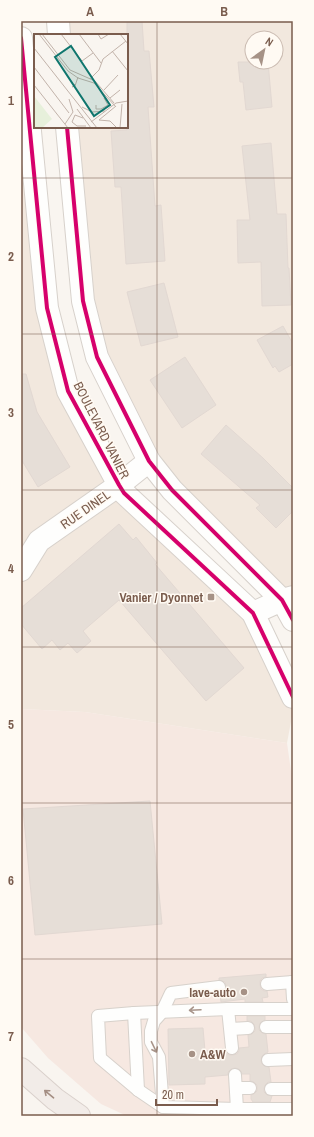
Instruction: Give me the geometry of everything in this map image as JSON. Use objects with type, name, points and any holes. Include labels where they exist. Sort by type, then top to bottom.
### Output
[{"type":"highway","points":[[21,1069],[55,1099],[79,1116]]},
{"type":"street","points":[[58,21],[59,34]]},
{"type":"street","name":"BOULEVARD VANIER","points":[[21,38],[47,308],[68,391],[124,493],[253,614],[293,697]]},
{"type":"street","points":[[67,128],[83,301],[97,357],[149,461],[172,490],[288,599],[293,620]]},
{"type":"street","name":"RUE DINEL","points":[[21,570],[30,538],[119,485],[149,461]]},
{"type":"street","points":[[253,614],[288,599]]},
{"type":"lane","points":[[267,984],[292,982],[293,999]]},
{"type":"lane","points":[[163,1107],[158,1057],[151,1042],[151,1031],[154,1021],[162,1012],[171,993],[219,987]]},
{"type":"lane","points":[[228,1009],[232,1048]]},
{"type":"lane","points":[[293,1009],[228,1009],[98,1016],[100,1058],[138,1090],[163,1107],[293,1109]]},
{"type":"lane","points":[[134,1013],[138,1090]]},
{"type":"lane","points":[[266,1027],[293,1027]]},
{"type":"lane","points":[[231,1029],[248,1028]]},
{"type":"lane","points":[[268,1060],[293,1059]]},
{"type":"lane","points":[[235,1075],[237,1109]]},
{"type":"lane","points":[[236,1088],[250,1088]]},
{"type":"lane","points":[[271,1089],[293,1089]]},
{"type":"shaded area","points":[[58,21],[293,21],[293,599],[172,490],[97,357],[67,128],[128,128],[128,34],[59,34]]},
{"type":"shaded area","points":[[21,38],[68,391],[119,485],[253,613],[293,697],[293,711],[287,743],[85,712],[21,709]]},
{"type":"shaded area","points":[[21,709],[85,712],[287,743],[293,785],[293,1116],[127,1116],[101,1104],[48,1058],[21,1027]]},
{"type":"building","points":[[127,21],[142,21],[144,51],[149,51],[154,107],[148,107],[155,206],[161,205],[165,261],[126,264],[121,187],[115,187],[111,131],[127,130],[128,128]]},
{"type":"building","points":[[238,62],[244,62],[244,70],[269,70],[272,107],[246,110],[243,82],[240,82]]},
{"type":"building","points":[[271,143],[277,214],[286,214],[291,305],[262,306],[261,262],[238,263],[237,220],[250,220],[242,146]]},
{"type":"building","points":[[164,283],[178,337],[141,346],[127,292]]},
{"type":"building","points":[[283,326],[293,344],[293,364],[279,372],[275,366],[273,368],[257,340]]},
{"type":"building","points":[[185,357],[216,405],[182,428],[150,380]]},
{"type":"building","points":[[21,374],[26,374],[37,412],[70,467],[38,487],[21,459]]},
{"type":"building","points":[[226,425],[263,458],[293,488],[293,511],[276,528],[256,508],[260,505],[201,454]]},
{"type":"building","points":[[119,524],[133,540],[136,537],[157,563],[155,564],[244,668],[206,701],[119,600],[83,631],[91,641],[77,653],[68,643],[60,650],[52,640],[42,649],[21,624],[21,608]]},
{"type":"building","points":[[150,801],[162,924],[35,935],[23,809]]},
{"type":"building","name":"lave-auto","points":[[266,974],[266,977],[262,978],[260,981],[261,989],[267,991],[268,997],[262,998],[263,1002],[245,1002],[245,999],[221,1002],[220,994],[224,993],[226,986],[225,982],[219,980],[219,978]]},
{"type":"building","points":[[247,1016],[265,1016],[265,1020],[260,1023],[259,1030],[266,1034],[268,1052],[262,1056],[261,1061],[264,1066],[269,1067],[271,1082],[268,1082],[265,1085],[264,1092],[267,1095],[272,1096],[270,1102],[253,1102],[251,1095],[257,1091],[257,1085],[250,1081],[250,1074],[242,1074],[239,1069],[235,1068],[228,1072],[228,1075],[205,1077],[205,1084],[169,1085],[168,1029],[203,1028],[205,1051],[225,1049],[226,1053],[233,1055],[237,1054],[239,1048],[249,1047],[248,1035],[255,1031],[254,1024],[251,1021],[247,1021]]},
{"type":"cycle path","points":[[21,38],[47,308],[68,391],[124,493],[253,613],[293,697]]},
{"type":"cycle path","points":[[67,128],[83,301],[97,357],[149,461],[172,490],[282,600],[293,620]]},
{"type":"place","name":"Vanier / Dyonnet","points":[[211,597]]},
{"type":"place","name":"lave-auto","points":[[244,992]]},
{"type":"place","name":"A&W","points":[[192,1054]]}]
